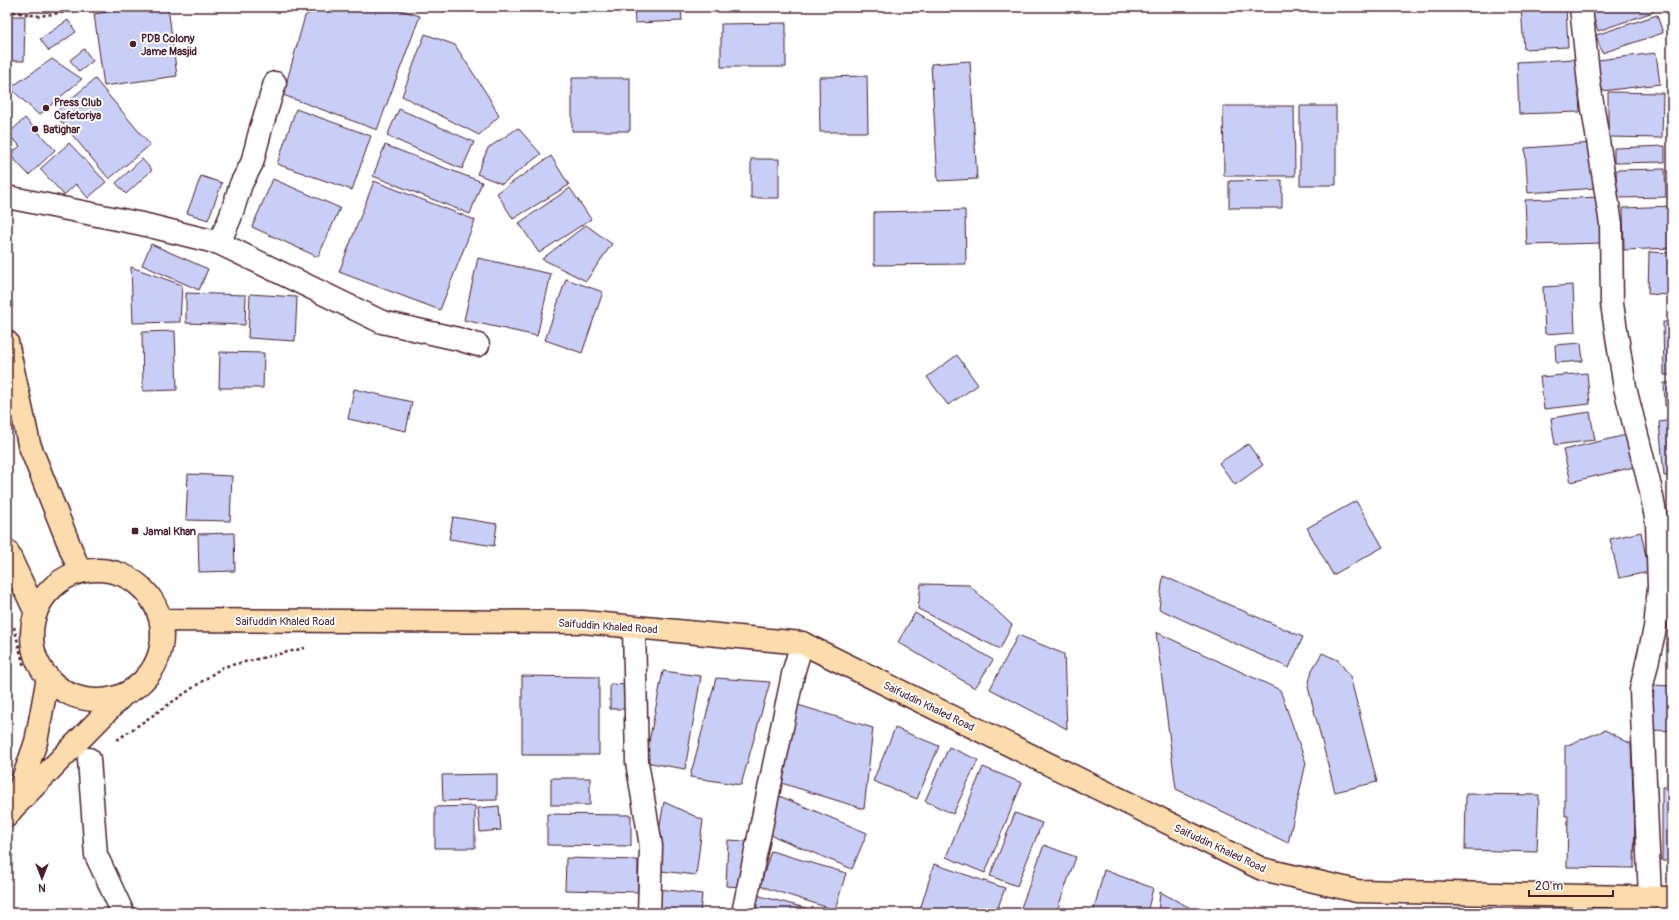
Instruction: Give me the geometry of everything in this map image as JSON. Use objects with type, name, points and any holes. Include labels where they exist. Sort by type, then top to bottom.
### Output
[{"type":"main road","points":[[7,342],[29,444],[80,572]]},
{"type":"main road","points":[[7,550],[36,613]]},
{"type":"main road","points":[[101,570],[121,574],[139,585],[153,601],[161,620],[163,638],[159,656],[151,672],[139,686],[123,695],[103,700],[82,698],[63,690],[48,677],[38,662],[33,646],[32,629],[36,613],[46,595],[51,590],[61,581],[80,572],[101,570]]},
{"type":"main road","name":"Saifuddin Khaled Road","points":[[161,620],[583,622],[802,643],[1262,869],[1357,891],[1672,898]]},
{"type":"main road","points":[[10,812],[36,742],[48,677]]},
{"type":"main road","points":[[10,812],[123,695]]},
{"type":"street","points":[[1581,7],[1589,83],[1611,224],[1613,312],[1625,388],[1650,487],[1657,523],[1659,588],[1655,628],[1641,690],[1650,898]]},
{"type":"street","points":[[219,243],[230,218],[241,184],[252,164],[275,83]]},
{"type":"street","points":[[7,197],[142,224],[219,243],[382,322],[478,345]]},
{"type":"street","points":[[634,628],[637,762],[651,846],[649,913]]},
{"type":"street","points":[[743,913],[794,670],[802,643]]},
{"type":"street","points":[[89,759],[96,855],[123,913]]},
{"type":"path","points":[[7,11],[39,16],[101,7]]},
{"type":"building","points":[[143,7],[168,7],[177,76],[104,86],[94,14]]},
{"type":"building","points":[[319,7],[391,7],[420,16],[377,130],[283,95],[305,16]]},
{"type":"building","points":[[634,7],[681,7],[682,21],[635,23]]},
{"type":"building","points":[[1521,7],[1566,7],[1568,47],[1524,49]]},
{"type":"building","points":[[1609,7],[1652,7],[1653,12],[1598,31],[1592,13]]},
{"type":"building","points":[[1657,15],[1663,33],[1602,53],[1596,35]]},
{"type":"building","points":[[7,16],[25,16],[24,61],[7,61]]},
{"type":"building","points":[[68,20],[76,32],[49,51],[40,39]]},
{"type":"building","points":[[786,23],[786,67],[721,67],[721,24]]},
{"type":"building","points":[[425,34],[455,45],[499,116],[479,135],[402,96]]},
{"type":"building","points":[[84,49],[93,61],[79,72],[70,60]]},
{"type":"building","points":[[1656,53],[1660,84],[1602,91],[1598,60]]},
{"type":"building","points":[[52,59],[82,79],[39,115],[10,88]]},
{"type":"building","points":[[1577,59],[1580,112],[1519,114],[1517,62]]},
{"type":"building","points":[[970,61],[977,179],[938,181],[931,64]]},
{"type":"building","points":[[867,76],[868,132],[820,132],[819,77]]},
{"type":"building","points":[[572,78],[630,78],[630,131],[572,131]]},
{"type":"building","points":[[95,79],[150,145],[109,179],[54,113]]},
{"type":"building","points":[[1608,92],[1663,93],[1662,138],[1608,137]]},
{"type":"building","points":[[1223,106],[1294,106],[1295,176],[1224,176]]},
{"type":"building","points":[[1300,106],[1336,106],[1336,185],[1300,185]]},
{"type":"building","points":[[296,109],[371,136],[352,190],[277,164]]},
{"type":"building","points":[[399,109],[474,142],[462,169],[387,136]]},
{"type":"building","points":[[25,118],[55,150],[29,175],[10,155],[20,146],[8,134]]},
{"type":"building","points":[[518,128],[541,154],[502,184],[477,174],[488,148]]},
{"type":"building","points":[[69,143],[106,182],[88,198],[76,184],[64,195],[40,169]]},
{"type":"building","points":[[1593,143],[1596,188],[1528,193],[1525,148]]},
{"type":"building","points":[[385,145],[482,182],[470,214],[373,176]]},
{"type":"building","points":[[1665,146],[1665,162],[1614,163],[1614,148]]},
{"type":"building","points":[[551,156],[569,185],[513,219],[497,193]]},
{"type":"building","points":[[142,159],[152,170],[126,194],[116,183]]},
{"type":"building","points":[[751,159],[779,159],[779,198],[751,198]]},
{"type":"building","points":[[1665,169],[1666,197],[1617,198],[1616,170]]},
{"type":"building","points":[[201,176],[222,183],[208,220],[187,213]]},
{"type":"building","points":[[273,179],[340,208],[318,257],[252,227]]},
{"type":"building","points":[[1282,180],[1282,208],[1229,208],[1229,181]]},
{"type":"building","points":[[374,181],[475,220],[440,310],[339,272]]},
{"type":"building","points":[[570,188],[591,219],[539,253],[519,223]]},
{"type":"building","points":[[1601,197],[1602,243],[1527,245],[1525,200]]},
{"type":"building","points":[[1672,206],[1672,248],[1624,250],[1623,208]]},
{"type":"building","points":[[965,210],[966,264],[874,265],[874,212]]},
{"type":"building","points":[[586,225],[612,244],[586,281],[542,259]]},
{"type":"building","points":[[151,244],[208,269],[199,290],[142,265]]},
{"type":"building","points":[[1649,252],[1672,253],[1672,295],[1648,294]]},
{"type":"building","points":[[478,258],[551,274],[537,336],[464,320]]},
{"type":"building","points":[[131,267],[182,285],[180,322],[133,323]]},
{"type":"building","points":[[566,279],[603,292],[582,353],[545,340]]},
{"type":"building","points":[[1573,285],[1575,332],[1545,334],[1543,287]]},
{"type":"building","points":[[186,293],[246,295],[245,325],[186,323]]},
{"type":"building","points":[[250,294],[297,297],[295,341],[248,338]]},
{"type":"building","points":[[1663,322],[1672,322],[1672,375],[1664,375]]},
{"type":"building","points":[[175,331],[177,390],[143,391],[142,332]]},
{"type":"building","points":[[1581,343],[1583,361],[1556,363],[1555,345]]},
{"type":"building","points":[[220,352],[264,353],[263,388],[219,388]]},
{"type":"building","points":[[957,355],[978,385],[948,405],[927,377]]},
{"type":"building","points":[[1587,373],[1590,404],[1544,409],[1540,377]]},
{"type":"building","points":[[1664,383],[1672,383],[1672,406],[1665,406]]},
{"type":"building","points":[[354,389],[412,402],[406,431],[348,419]]},
{"type":"building","points":[[1590,412],[1595,440],[1555,445],[1551,418]]},
{"type":"building","points":[[1672,420],[1672,476],[1664,476],[1659,422]]},
{"type":"building","points":[[1626,435],[1634,467],[1571,482],[1563,450]]},
{"type":"building","points":[[1248,444],[1263,465],[1235,485],[1219,463]]},
{"type":"building","points":[[188,474],[232,476],[230,521],[186,520]]},
{"type":"building","points":[[1356,501],[1383,547],[1333,575],[1307,528]]},
{"type":"building","points":[[1669,510],[1672,510],[1672,548],[1668,548]]},
{"type":"building","points":[[453,517],[497,524],[494,546],[449,539]]},
{"type":"building","points":[[1641,532],[1649,572],[1619,578],[1610,539]]},
{"type":"building","points":[[234,533],[235,571],[199,572],[198,534]]},
{"type":"building","points":[[1668,555],[1672,555],[1672,590],[1668,590]]},
{"type":"building","points":[[1163,576],[1303,637],[1289,668],[1159,609]]},
{"type":"building","points":[[921,584],[969,585],[1012,625],[1000,649],[918,609]]},
{"type":"building","points":[[1669,598],[1672,599],[1672,628],[1668,628]]},
{"type":"building","points":[[915,613],[993,660],[975,688],[898,642]]},
{"type":"building","points":[[1156,632],[1280,690],[1306,763],[1288,843],[1176,789]]},
{"type":"building","points":[[1018,635],[1064,654],[1067,729],[990,689]]},
{"type":"building","points":[[1322,653],[1338,660],[1350,676],[1377,782],[1335,792],[1308,687],[1312,670]]},
{"type":"building","points":[[663,671],[701,676],[685,769],[645,762]]},
{"type":"building","points":[[522,676],[599,677],[599,755],[522,755]]},
{"type":"building","points":[[716,678],[770,682],[741,785],[690,777]]},
{"type":"building","points":[[610,684],[628,685],[628,709],[610,709]]},
{"type":"building","points":[[1654,685],[1672,686],[1672,731],[1652,730]]},
{"type":"building","points":[[798,705],[873,728],[864,809],[778,782]]},
{"type":"building","points":[[895,728],[939,746],[917,799],[873,781]]},
{"type":"building","points":[[1605,730],[1631,744],[1635,813],[1634,868],[1567,867],[1568,816],[1565,816],[1565,746]]},
{"type":"building","points":[[949,747],[978,760],[953,814],[925,801]]},
{"type":"building","points":[[983,767],[1022,783],[985,873],[946,857]]},
{"type":"building","points":[[497,774],[497,800],[443,801],[442,775]]},
{"type":"building","points":[[551,778],[590,778],[590,805],[551,805]]},
{"type":"building","points":[[1662,787],[1672,787],[1672,861],[1662,861]]},
{"type":"building","points":[[1466,794],[1539,795],[1537,852],[1465,850]]},
{"type":"building","points":[[777,795],[867,833],[852,869],[766,833]]},
{"type":"building","points":[[664,802],[703,820],[696,875],[652,870]]},
{"type":"building","points":[[475,806],[475,848],[435,848],[435,807]]},
{"type":"building","points":[[499,806],[501,830],[480,832],[478,808]]},
{"type":"building","points":[[1015,813],[1042,823],[1017,886],[990,876]]},
{"type":"building","points":[[547,814],[631,815],[631,846],[547,845]]},
{"type":"building","points":[[728,840],[746,841],[743,887],[726,886]]},
{"type":"building","points":[[1044,845],[1076,857],[1056,913],[1019,913]]},
{"type":"building","points":[[771,851],[846,873],[835,910],[760,886]]},
{"type":"building","points":[[566,858],[638,860],[638,892],[565,890]]},
{"type":"building","points":[[934,864],[1005,888],[996,913],[919,913]]},
{"type":"building","points":[[1104,870],[1153,888],[1147,913],[1093,913]]},
{"type":"building","points":[[659,889],[702,894],[700,913],[656,913]]},
{"type":"building","points":[[1160,892],[1200,913],[1158,913]]},
{"type":"building","points":[[756,895],[825,913],[751,913]]},
{"type":"place","name":"PDB Colony Jame Masjid","points":[[133,44]]},
{"type":"place","name":"Press Club Cafetoriya","points":[[46,108]]},
{"type":"place","name":"Batighar","points":[[35,129]]},
{"type":"place","name":"Jamal Khan","points":[[135,531]]}]
